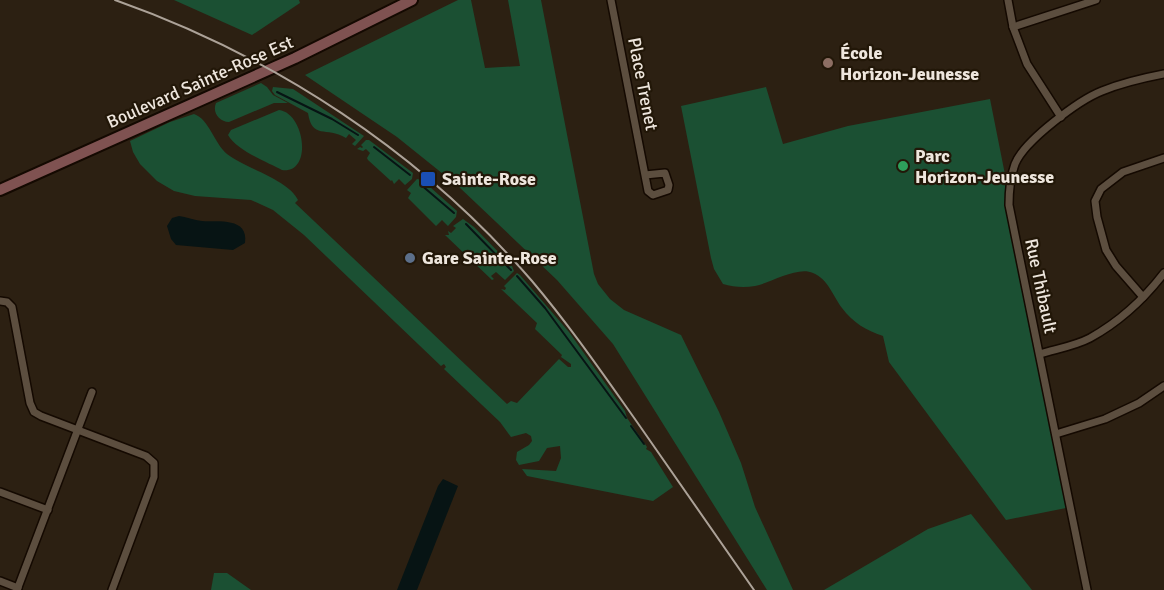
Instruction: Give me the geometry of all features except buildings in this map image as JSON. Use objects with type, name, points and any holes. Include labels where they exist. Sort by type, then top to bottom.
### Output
[{"type":"street","name":"Boulevard Sainte-Rose Est","points":[[0,190],[289,61],[412,0]]},
{"type":"street","name":"Place Trenet","points":[[611,0],[645,175]]},
{"type":"street","points":[[1008,0],[1013,27],[1027,64],[1061,117]]},
{"type":"street","points":[[1013,27],[1096,0]]},
{"type":"street","name":"Rue Thibault","points":[[1088,590],[1009,205],[1010,183],[1015,163],[1025,148],[1049,124],[1099,92],[1132,80],[1164,74]]},
{"type":"street","points":[[1143,297],[1116,266],[1106,250],[1095,201],[1101,189],[1123,172],[1164,158]]},
{"type":"street","points":[[1040,354],[1088,339],[1122,317],[1150,292],[1164,273]]},
{"type":"street","points":[[0,301],[8,302],[13,309],[33,410],[40,416],[149,457],[155,466],[154,477],[112,590]]},
{"type":"street","points":[[1056,434],[1105,419],[1138,403],[1164,386]]},
{"type":"street","points":[[0,581],[18,589],[92,392]]},
{"type":"street","points":[[0,492],[48,510]]},
{"type":"green space","points":[[174,0],[299,0],[300,3],[252,35]]},
{"type":"green space","points":[[458,0],[471,0],[485,68],[520,66],[508,0],[541,0],[594,274],[598,284],[610,299],[624,310],[681,335],[719,412],[741,463],[755,507],[793,590],[767,590],[613,344],[557,280],[458,186],[397,137],[305,75]]},
{"type":"green space","points":[[261,83],[273,95],[288,103],[274,103],[229,122],[217,116],[216,103]]},
{"type":"green space","points":[[273,87],[293,89],[364,136],[355,146],[352,144],[356,140],[349,134],[346,138],[317,130],[313,127],[308,113],[275,95],[272,91]]},
{"type":"green space","points":[[766,87],[783,144],[848,126],[990,99],[1071,507],[1006,520],[889,362],[883,336],[855,322],[818,276],[807,271],[755,286],[739,287],[723,284],[714,269],[711,258],[681,106]]},
{"type":"green space","points":[[279,110],[288,114],[295,121],[300,131],[302,154],[292,169],[282,170],[252,155],[238,146],[228,135],[231,130]]},
{"type":"green space","points":[[194,114],[204,121],[227,154],[286,186],[298,200],[295,203],[507,404],[511,401],[517,403],[559,359],[571,367],[571,364],[561,357],[562,355],[535,329],[537,323],[501,289],[505,290],[504,286],[517,273],[520,275],[569,332],[625,411],[627,418],[647,447],[646,449],[651,452],[673,487],[653,501],[527,476],[522,469],[556,471],[561,458],[560,446],[547,448],[539,461],[519,465],[516,460],[517,452],[529,445],[532,441],[531,436],[526,433],[511,437],[500,422],[444,369],[446,367],[444,364],[441,366],[304,235],[273,210],[251,200],[195,196],[174,191],[157,181],[140,164],[130,141],[170,122]]},
{"type":"green space","points":[[369,140],[413,173],[412,179],[405,185],[399,179],[394,184],[368,160],[370,153],[366,149],[363,151],[357,149],[362,148],[361,145]]},
{"type":"green space","points":[[417,179],[422,180],[457,211],[456,217],[448,226],[442,220],[436,226],[408,198],[411,193],[407,190]]},
{"type":"green space","points":[[463,219],[474,227],[512,266],[514,271],[505,280],[496,272],[491,276],[494,279],[492,280],[445,235],[449,235],[448,231],[451,233],[456,228],[453,226]]},
{"type":"green space","points":[[971,514],[1032,590],[824,590],[928,529]]},
{"type":"green space","points":[[214,573],[227,573],[251,590],[211,590]]},
{"type":"shaded area","points":[[179,216],[237,225],[245,235],[245,243],[233,250],[176,245],[171,239],[167,226],[172,218]]},
{"type":"shaded area","points":[[443,479],[458,486],[417,590],[397,590],[438,486]]},
{"type":"waterway","points":[[277,92],[332,119],[358,135]]},
{"type":"waterway","points":[[374,147],[410,175]]},
{"type":"waterway","points":[[420,184],[454,213]]},
{"type":"waterway","points":[[466,224],[511,270]]},
{"type":"waterway","points":[[517,276],[545,308],[626,418]]},
{"type":"waterway","points":[[631,426],[644,444]]},
{"type":"railway","points":[[115,0],[232,49],[342,113],[393,150],[489,234],[560,315],[754,590]]},
{"type":"place","name":"École Horizon-Jeunesse","points":[[828,63]]},
{"type":"place","name":"Parc Horizon-Jeunesse","points":[[903,166]]},
{"type":"place","name":"Sainte-Rose","points":[[428,179]]},
{"type":"place","name":"Gare Sainte-Rose","points":[[410,258]]}]
